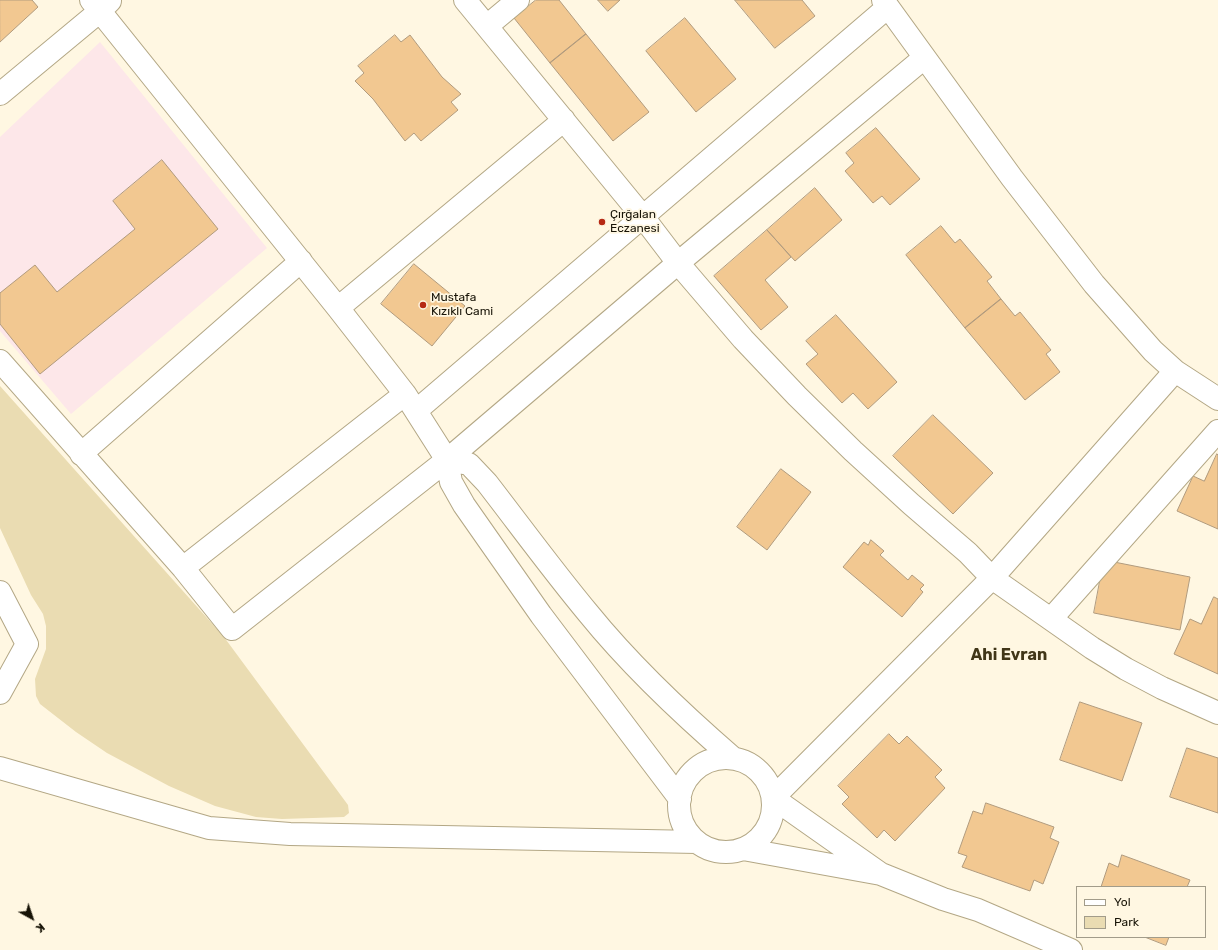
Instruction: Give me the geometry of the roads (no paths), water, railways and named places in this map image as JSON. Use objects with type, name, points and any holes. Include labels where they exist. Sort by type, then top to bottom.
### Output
[{"type":"street","points":[[465,0],[643,217],[678,263],[743,339],[797,396],[858,456],[968,553],[992,578],[1126,669],[1162,688],[1218,713]]},
{"type":"street","points":[[487,26],[518,0]]},
{"type":"street","points":[[0,94],[100,4],[411,402],[448,460],[451,482],[464,506],[541,615],[680,799]]},
{"type":"street","points":[[183,568],[411,402],[643,217],[885,4],[1052,232],[1124,318],[1153,351],[1175,371],[1218,399]]},
{"type":"street","points":[[0,361],[183,568],[232,629],[448,460],[678,263],[924,58]]},
{"type":"street","points":[[338,308],[564,120]]},
{"type":"street","points":[[81,454],[301,260]]},
{"type":"street","points":[[773,798],[992,578],[1175,371]]},
{"type":"street","points":[[1051,619],[1218,431]]},
{"type":"street","points":[[448,460],[469,464],[487,484],[588,614],[675,706],[733,758]]},
{"type":"street","points":[[0,592],[26,644],[0,694]]},
{"type":"street","points":[[733,758],[748,763],[760,772],[768,784],[773,798],[773,813],[767,828],[757,841],[743,849],[727,852],[711,850],[697,842],[686,830],[680,815],[680,799],[684,785],[692,772],[704,763],[719,759],[733,758]]},
{"type":"street","points":[[0,768],[209,828],[290,834],[697,842]]},
{"type":"street","points":[[773,798],[881,874]]},
{"type":"street","points":[[743,849],[881,874],[943,899],[978,910],[1071,950]]},
{"type":"place","name":"Çırğalan Eczanesi","points":[[602,222]]},
{"type":"place","name":"Mustafa Kızıklı Cami","points":[[423,305]]},
{"type":"district","name":"Ahi Evran","points":[[1009,655]]}]
